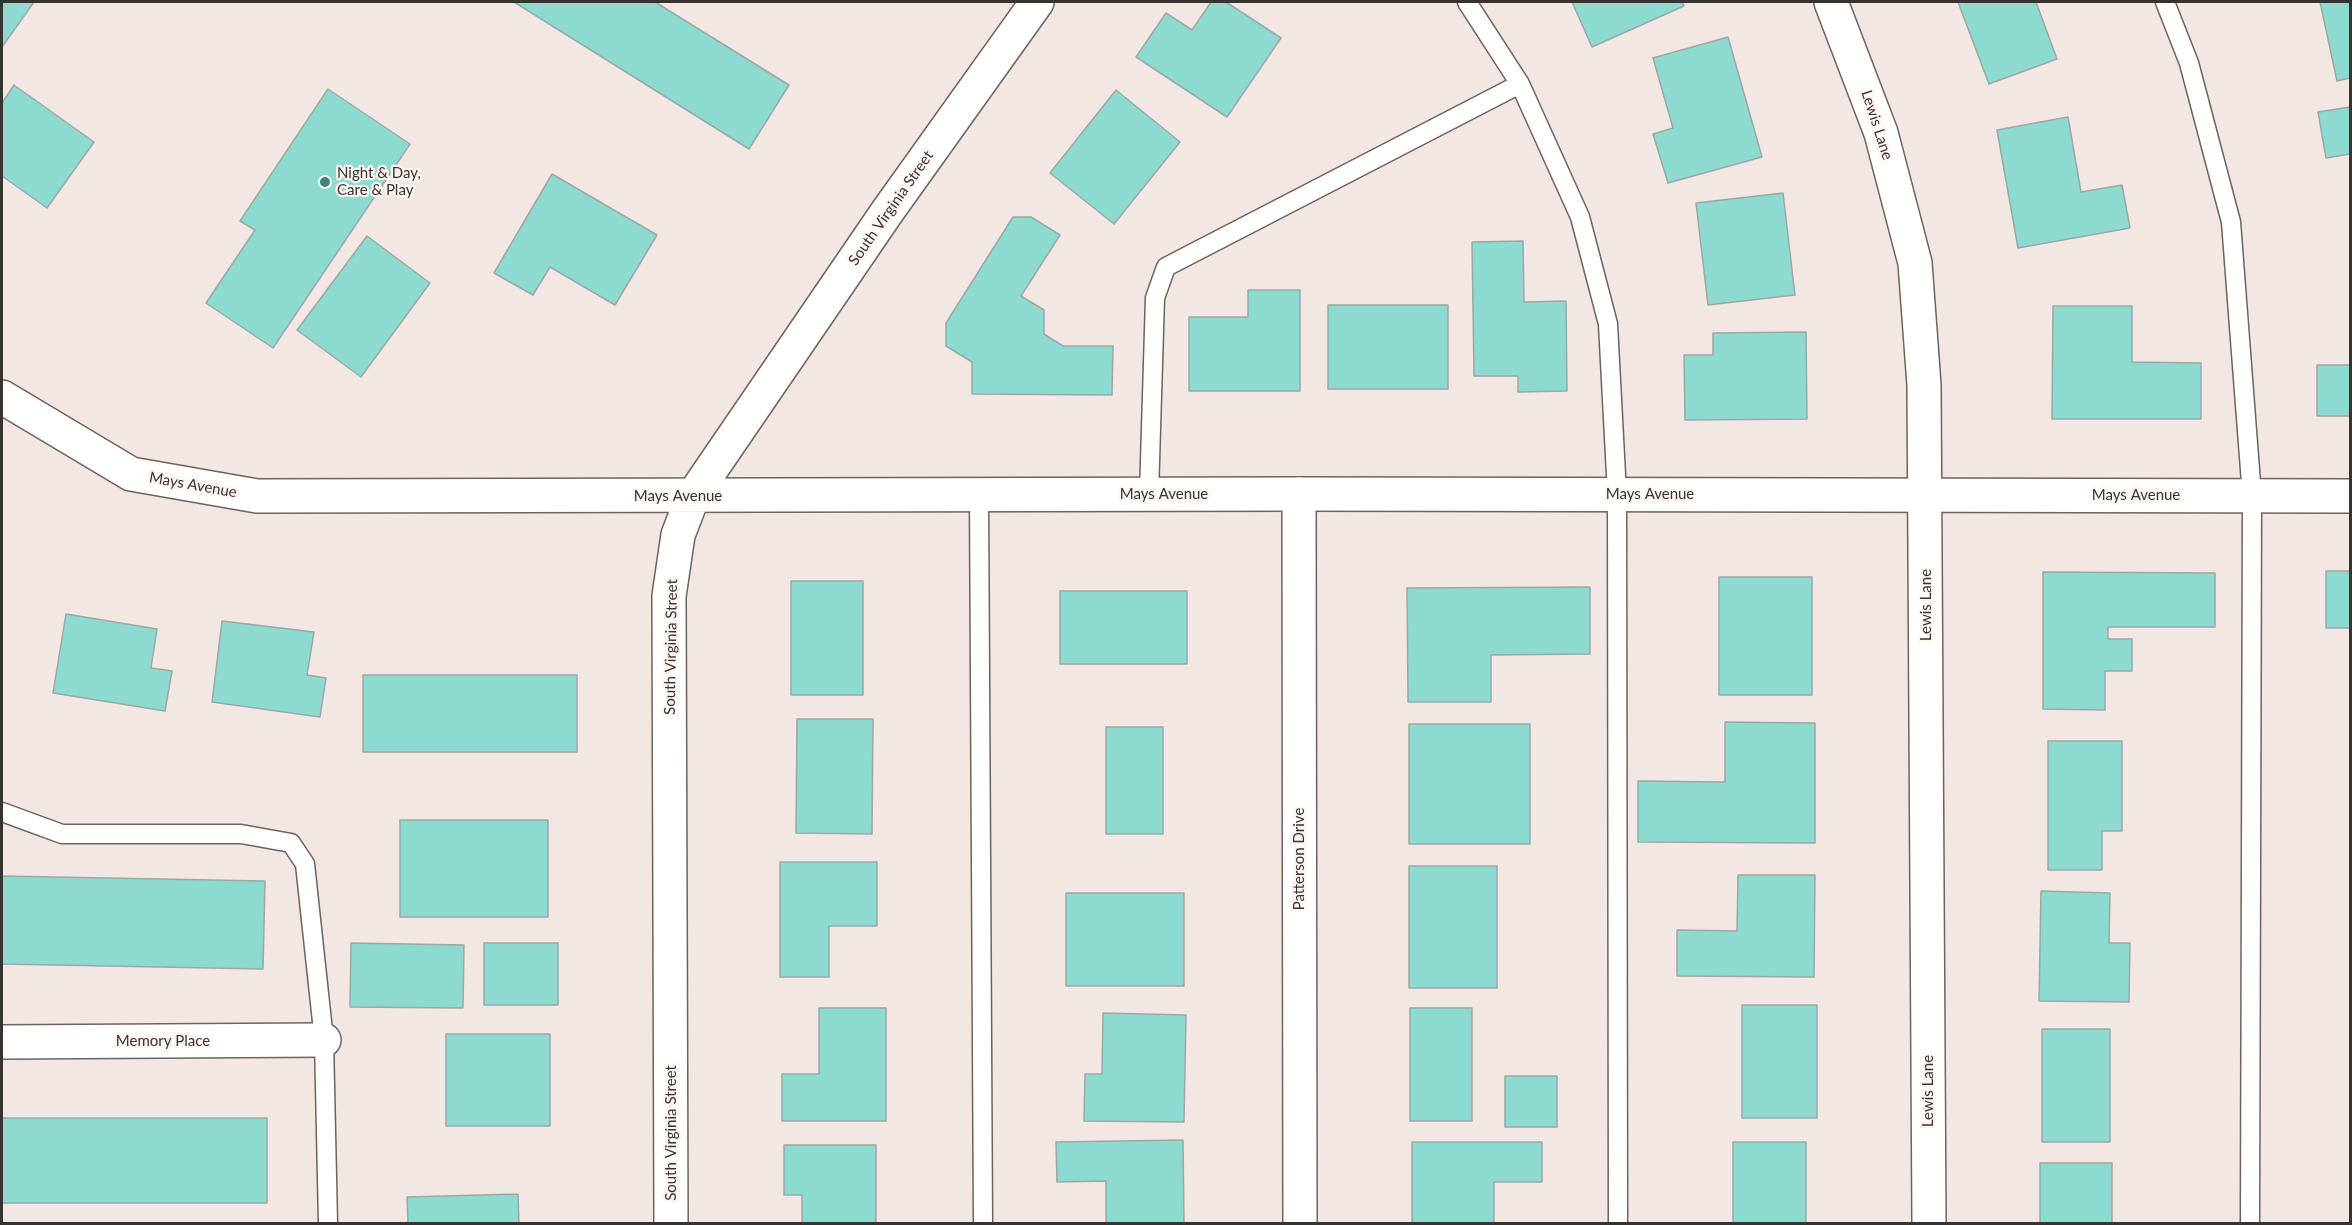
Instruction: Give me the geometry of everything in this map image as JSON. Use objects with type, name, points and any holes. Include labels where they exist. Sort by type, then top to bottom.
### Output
[{"type":"street","name":"South Virginia Street","points":[[671,1224],[669,596],[678,535],[693,496],[887,212],[1037,2]]},
{"type":"street","name":"Lewis Lane","points":[[1831,2],[1881,133],[1915,263],[1924,385],[1929,1224]]},
{"type":"street","name":"Mays Avenue","points":[[2,397],[131,474],[257,496],[1149,494],[2350,496]]},
{"type":"street","name":"Patterson Drive","points":[[1299,494],[1300,1224]]},
{"type":"street","name":"Memory Place","points":[[2,1042],[324,1040]]},
{"type":"lane","points":[[1467,2],[1520,84],[1581,217],[1608,324],[1617,494],[1618,1224]]},
{"type":"lane","points":[[2165,2],[2189,63],[2231,222],[2252,496],[2250,1224]]},
{"type":"lane","points":[[1149,494],[1155,298],[1166,267],[1520,84]]},
{"type":"lane","points":[[979,495],[983,1224]]},
{"type":"lane","points":[[2,813],[62,834],[241,834],[291,843],[304,864],[324,1040],[328,1224]]},
{"type":"building","points":[[2,2],[34,2],[2,47]]},
{"type":"building","points":[[514,2],[655,2],[789,85],[749,149]]},
{"type":"building","points":[[1211,2],[1226,2],[1281,38],[1227,117],[1136,57],[1166,13],[1192,30]]},
{"type":"building","points":[[1572,2],[1682,2],[1684,6],[1592,47]]},
{"type":"building","points":[[1958,2],[2036,2],[2057,59],[1989,84]]},
{"type":"building","points":[[2320,2],[2350,2],[2350,78],[2337,81]]},
{"type":"building","points":[[1728,37],[1762,157],[1668,183],[1653,134],[1673,128],[1653,58]]},
{"type":"building","points":[[14,85],[94,142],[47,208],[2,176],[2,103]]},
{"type":"building","name":"Night & Day, Care & Play","points":[[328,89],[410,144],[273,348],[206,303],[255,230],[240,221]]},
{"type":"building","points":[[1116,90],[1180,142],[1114,224],[1050,173]]},
{"type":"building","points":[[2350,107],[2350,154],[2326,158],[2318,112]]},
{"type":"building","points":[[2068,117],[2081,192],[2122,185],[2130,228],[2018,248],[1997,130]]},
{"type":"building","points":[[552,174],[657,235],[615,305],[550,267],[533,295],[494,273]]},
{"type":"building","points":[[1783,193],[1795,295],[1708,305],[1696,203]]},
{"type":"building","points":[[1013,217],[1031,217],[1060,235],[1021,296],[1044,310],[1044,334],[1063,346],[1113,346],[1112,395],[972,394],[972,362],[946,346],[946,323]]},
{"type":"building","points":[[367,236],[430,283],[361,377],[297,330]]},
{"type":"building","points":[[1523,241],[1524,302],[1566,301],[1567,391],[1518,392],[1518,376],[1474,376],[1472,242]]},
{"type":"building","points":[[1248,290],[1300,290],[1300,391],[1189,391],[1189,317],[1248,317]]},
{"type":"building","points":[[1328,305],[1448,305],[1448,389],[1328,389]]},
{"type":"building","points":[[2053,306],[2132,306],[2132,362],[2201,363],[2201,419],[2052,419]]},
{"type":"building","points":[[1806,332],[1807,419],[1685,420],[1684,355],[1713,355],[1713,333]]},
{"type":"building","points":[[2317,365],[2350,365],[2350,416],[2317,416]]},
{"type":"building","points":[[2326,571],[2350,571],[2350,628],[2326,628]]},
{"type":"building","points":[[2043,572],[2215,573],[2215,627],[2108,627],[2108,639],[2132,639],[2132,671],[2105,671],[2105,710],[2043,709]]},
{"type":"building","points":[[1719,577],[1812,577],[1812,695],[1719,695]]},
{"type":"building","points":[[791,581],[863,581],[863,695],[791,695]]},
{"type":"building","points":[[1590,587],[1590,654],[1491,655],[1491,702],[1408,702],[1407,588]]},
{"type":"building","points":[[1060,591],[1187,591],[1187,664],[1060,664]]},
{"type":"building","points":[[66,614],[157,629],[151,668],[172,671],[165,711],[53,693]]},
{"type":"building","points":[[222,621],[314,632],[307,675],[326,678],[320,717],[212,702]]},
{"type":"building","points":[[363,675],[577,675],[577,752],[363,752]]},
{"type":"building","points":[[797,719],[873,719],[872,834],[796,833]]},
{"type":"building","points":[[1725,722],[1815,723],[1815,843],[1638,842],[1638,781],[1725,782]]},
{"type":"building","points":[[1409,724],[1530,724],[1530,844],[1409,844]]},
{"type":"building","points":[[1106,727],[1163,727],[1163,834],[1106,834]]},
{"type":"building","points":[[2048,741],[2122,741],[2122,831],[2102,831],[2102,870],[2048,870]]},
{"type":"building","points":[[400,820],[548,820],[548,917],[400,917]]},
{"type":"building","points":[[780,862],[877,862],[877,926],[829,926],[829,977],[780,977]]},
{"type":"building","points":[[1409,866],[1497,866],[1497,988],[1409,988]]},
{"type":"building","points":[[1738,875],[1815,875],[1814,977],[1677,976],[1677,930],[1737,931]]},
{"type":"building","points":[[2,876],[265,881],[263,969],[2,964]]},
{"type":"building","points":[[2041,891],[2110,893],[2109,943],[2130,943],[2129,1002],[2039,1001]]},
{"type":"building","points":[[1066,893],[1184,893],[1184,986],[1066,986]]},
{"type":"building","points":[[351,943],[464,945],[463,1008],[350,1007]]},
{"type":"building","points":[[484,943],[558,943],[558,1005],[484,1005]]},
{"type":"building","points":[[1742,1005],[1817,1005],[1817,1118],[1742,1118]]},
{"type":"building","points":[[819,1008],[886,1008],[886,1121],[782,1121],[782,1074],[819,1074]]},
{"type":"building","points":[[1410,1008],[1472,1008],[1472,1121],[1410,1121]]},
{"type":"building","points":[[1103,1013],[1186,1015],[1184,1122],[1084,1121],[1085,1074],[1102,1074]]},
{"type":"building","points":[[2042,1029],[2110,1029],[2110,1142],[2042,1142]]},
{"type":"building","points":[[446,1034],[550,1034],[550,1126],[446,1126]]},
{"type":"building","points":[[1505,1076],[1557,1076],[1557,1127],[1505,1127]]},
{"type":"building","points":[[2,1118],[267,1118],[267,1203],[2,1203]]},
{"type":"building","points":[[1183,1140],[1184,1224],[1106,1224],[1106,1181],[1057,1182],[1056,1142]]},
{"type":"building","points":[[1412,1142],[1542,1142],[1542,1182],[1494,1182],[1494,1224],[1412,1224]]},
{"type":"building","points":[[1733,1142],[1806,1142],[1806,1224],[1733,1224]]},
{"type":"building","points":[[784,1145],[876,1145],[876,1224],[802,1224],[802,1195],[784,1195]]},
{"type":"building","points":[[2040,1163],[2112,1163],[2112,1224],[2040,1224]]},
{"type":"building","points":[[518,1194],[519,1224],[408,1224],[407,1197]]},
{"type":"place","name":"Night & Day, Care & Play","points":[[325,182]]}]
